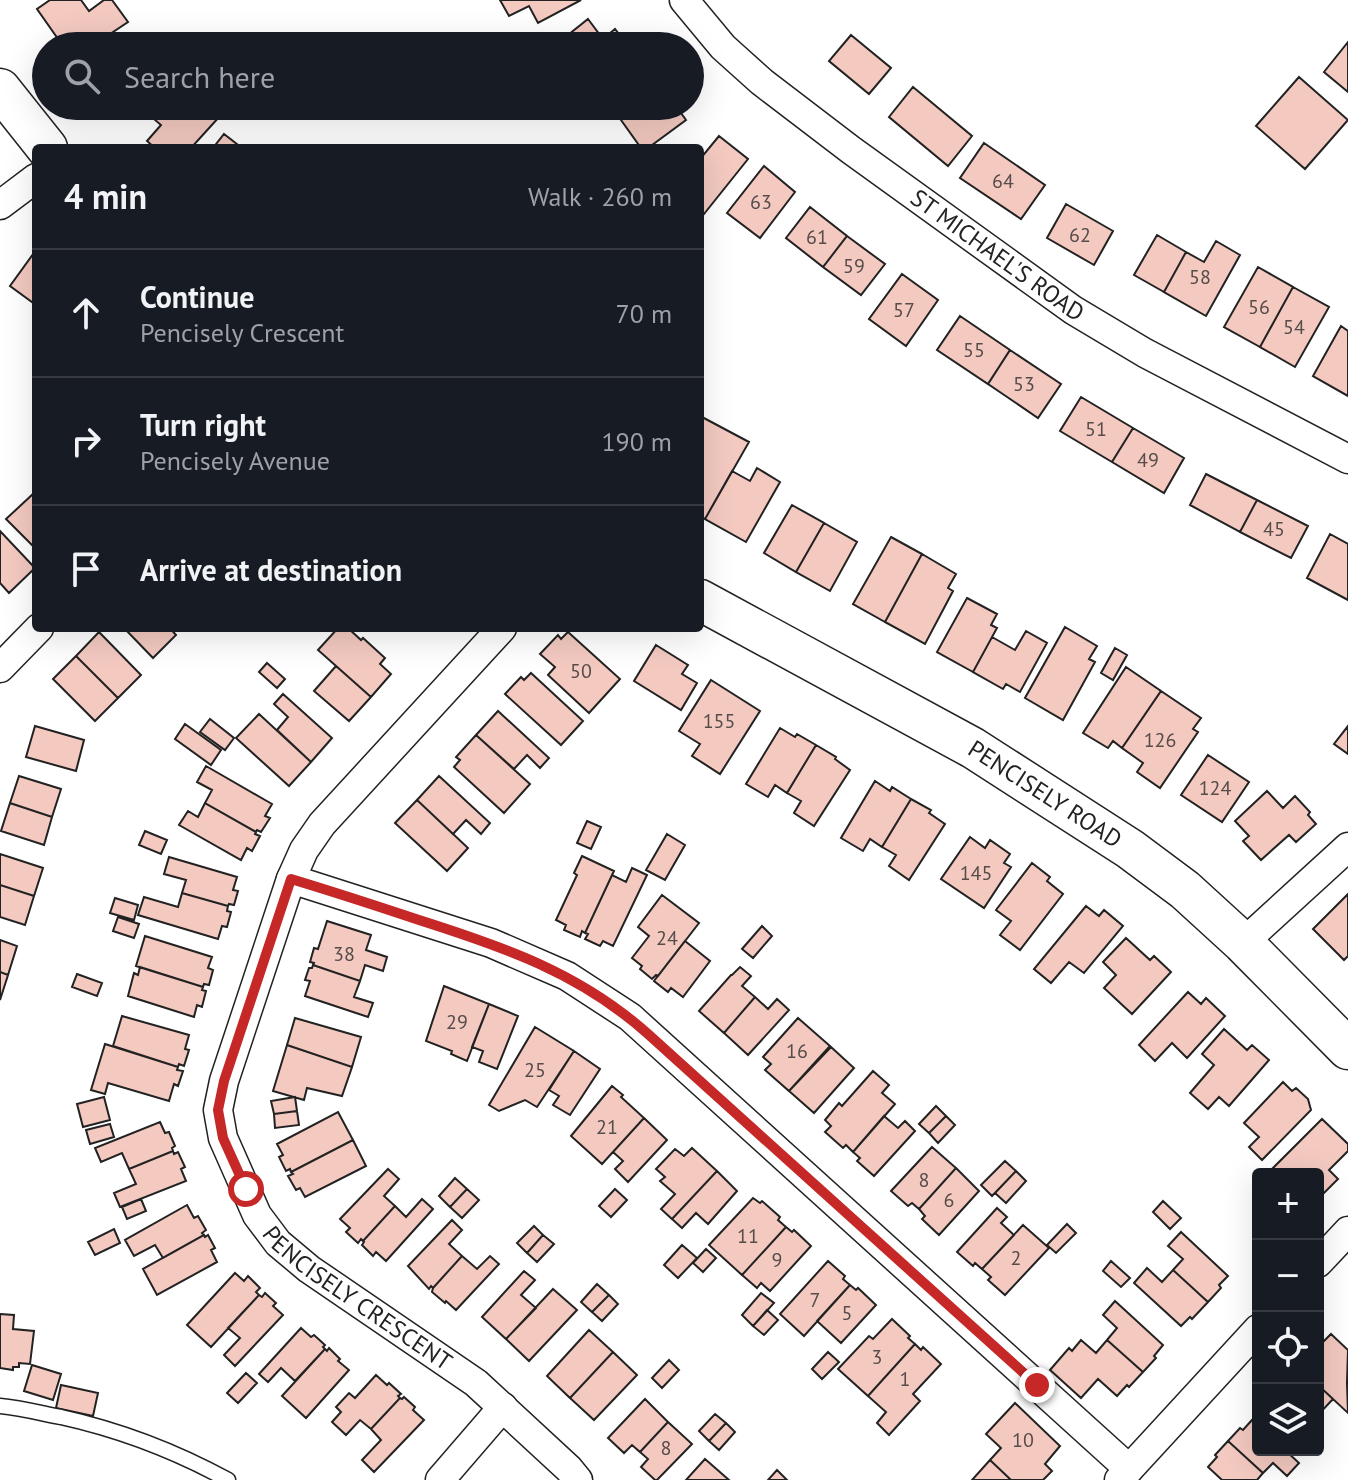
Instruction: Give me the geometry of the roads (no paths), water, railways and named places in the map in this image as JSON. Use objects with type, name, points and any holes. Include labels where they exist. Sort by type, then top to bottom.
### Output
[{"type":"main road","points":[[0,89],[44,144]]},
{"type":"main road","name":"PENCISELY ROAD","points":[[704,602],[973,748],[1130,849],[1185,890],[1243,943],[1348,1049]]},
{"type":"street","name":"ST MICHAEL'S ROAD","points":[[684,0],[723,47],[762,82],[1073,310],[1145,353],[1348,459]]},
{"type":"street","points":[[0,205],[32,181]]},
{"type":"street","points":[[0,668],[35,632]]},
{"type":"street","name":"PENCISELY CRESCENT","points":[[498,632],[322,824],[304,850],[291,879],[224,1081],[218,1110],[223,1138],[257,1215],[278,1243],[309,1269],[476,1383],[578,1480]]},
{"type":"street","points":[[1243,943],[1348,847]]},
{"type":"street","points":[[291,879],[491,943],[567,976],[630,1017],[1124,1474],[1252,1335]]},
{"type":"street","points":[[1324,1257],[1348,1231]]},
{"type":"street","points":[[440,1480],[503,1407]]},
{"type":"lane","points":[[0,1406],[94,1424],[197,1463],[228,1480]]}]
